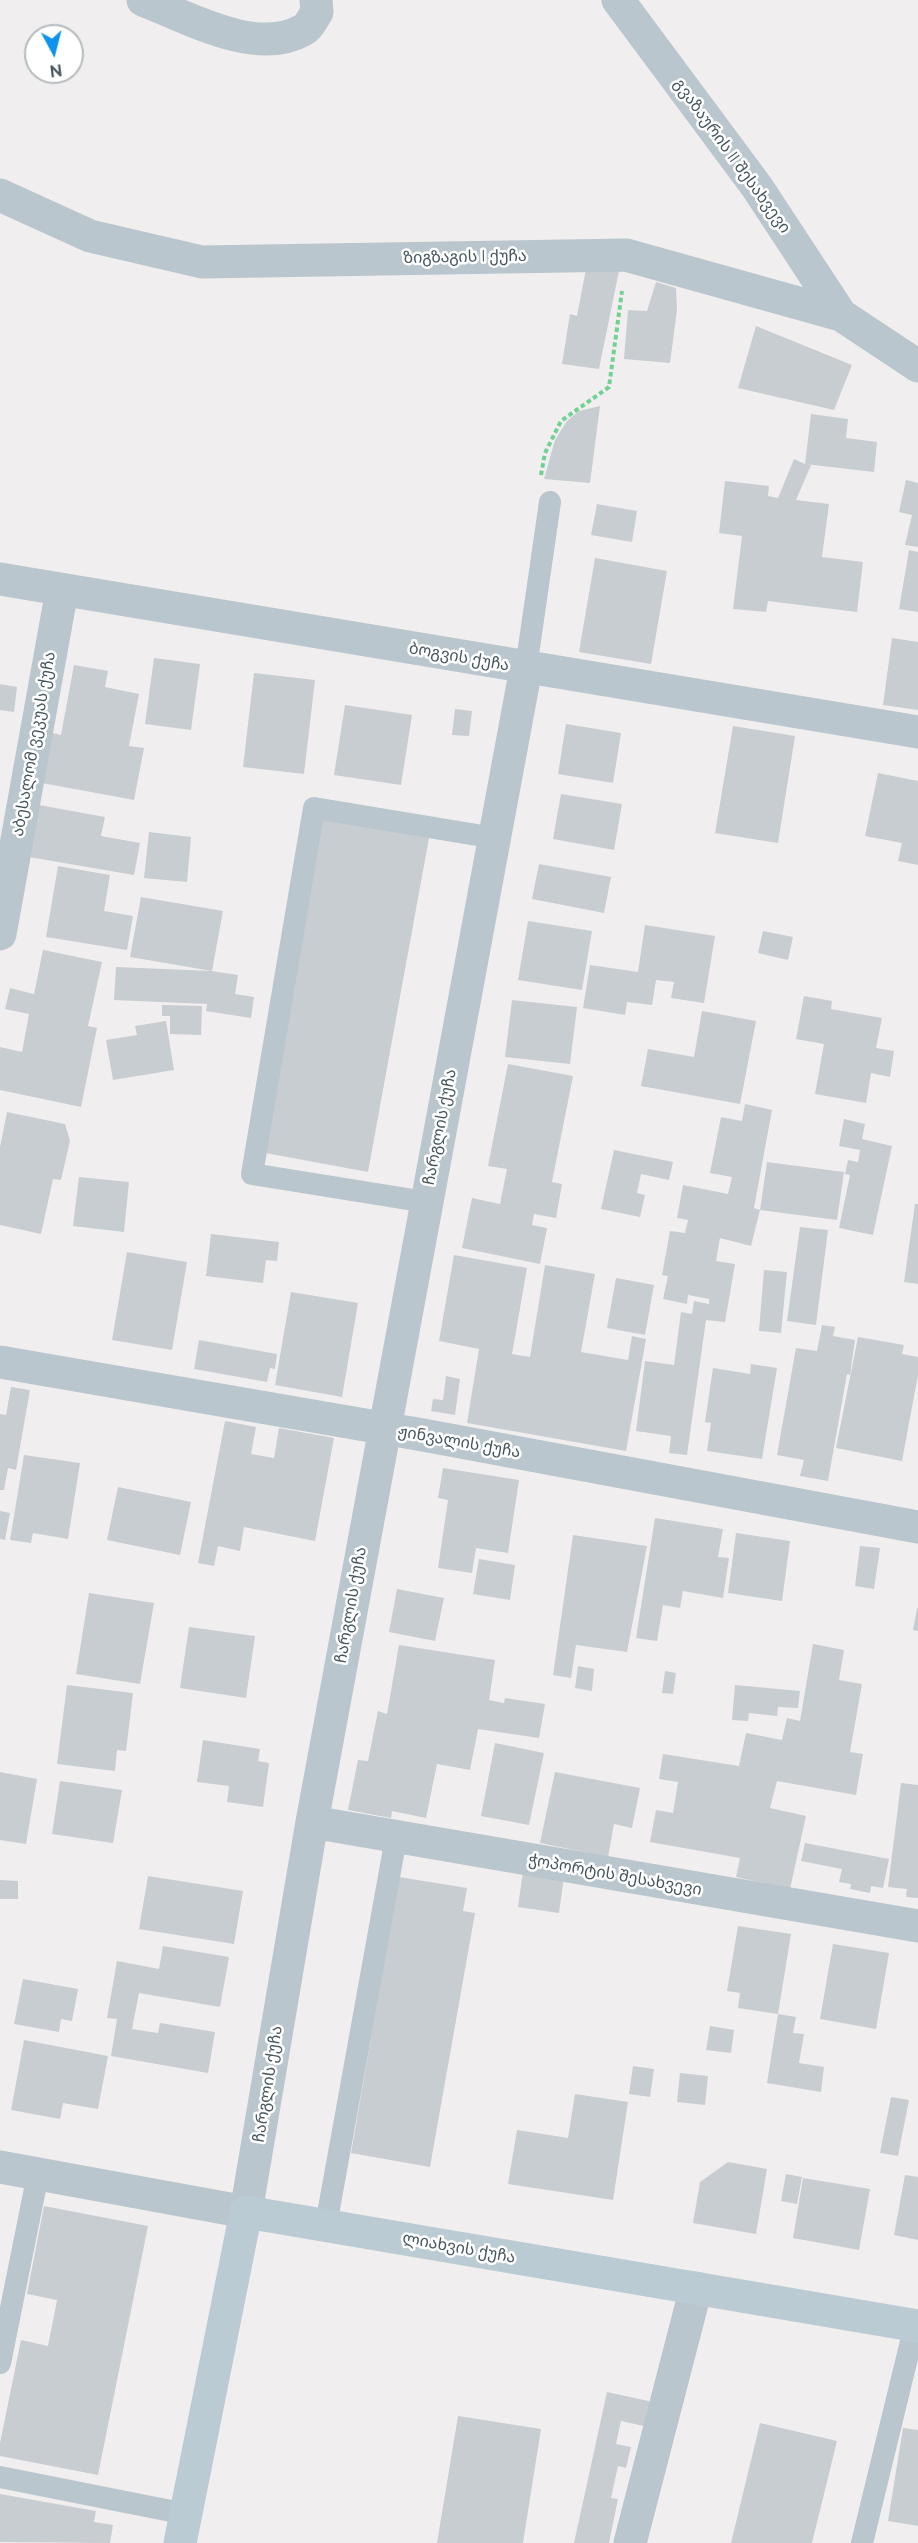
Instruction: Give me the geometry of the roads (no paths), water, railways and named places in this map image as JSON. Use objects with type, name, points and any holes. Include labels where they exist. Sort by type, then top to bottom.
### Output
[{"type":"street","points":[[143,0],[241,38],[275,40],[304,30],[317,12],[316,0]]},
{"type":"street","name":"გვაზაურის II შესახვევი","points":[[618,0],[757,187],[841,315]]},
{"type":"street","name":"ზიგზაგის I ქუჩა","points":[[0,195],[90,237],[201,262],[626,255],[841,315],[918,366]]},
{"type":"street","name":"ბოგვის ქუჩა","points":[[0,579],[918,732]]},
{"type":"street","name":"აბესალომ ვეკუას ქუჩა","points":[[0,934],[62,590]]},
{"type":"street","name":"ჩარგლის ქუჩა","points":[[183,2529],[246,2212],[312,1822],[526,668]]},
{"type":"street","name":"ჟინვალის ქუჩა","points":[[0,1362],[384,1428],[918,1527]]},
{"type":"street","name":"ჭოპორტის შესახვევი","points":[[312,1822],[918,1926]]},
{"type":"street","name":"ლიახვის ქუჩა","points":[[0,2167],[246,2212],[916,2325]]},
{"type":"street","points":[[630,2543],[696,2288]]},
{"type":"lane","points":[[526,668],[549,502]]},
{"type":"lane","points":[[426,1202],[252,1174],[314,808],[495,838]]},
{"type":"lane","points":[[326,2225],[396,1838]]},
{"type":"lane","points":[[0,2362],[38,2174]]},
{"type":"lane","points":[[862,2543],[916,2325]]},
{"type":"lane","points":[[0,2477],[183,2529]]}]
